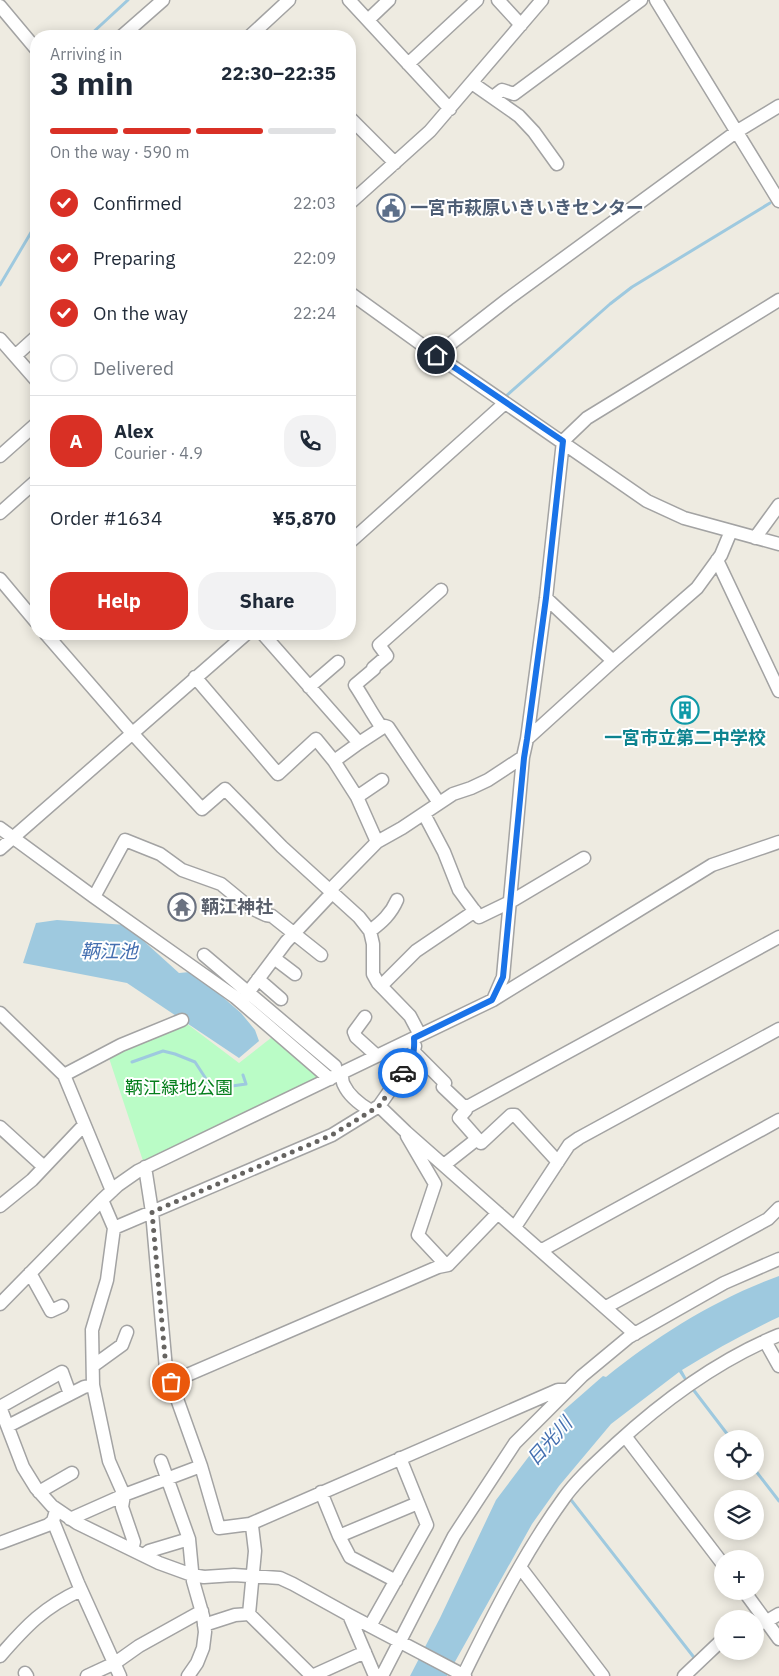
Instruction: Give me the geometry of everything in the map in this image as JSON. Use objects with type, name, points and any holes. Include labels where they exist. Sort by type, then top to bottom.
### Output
[{"type":"street","points":[[7,0],[0,6],[30,42]]},
{"type":"street","points":[[129,30],[162,0]]},
{"type":"street","points":[[349,0],[450,109]]},
{"type":"street","points":[[368,20],[389,0]]},
{"type":"street","points":[[408,64],[477,0]]},
{"type":"street","points":[[498,0],[521,25]]},
{"type":"street","points":[[356,198],[430,131],[542,0]]},
{"type":"street","points":[[493,97],[502,90],[514,94],[641,0]]},
{"type":"street","points":[[656,0],[779,201]]},
{"type":"street","points":[[257,30],[288,1]]},
{"type":"street","points":[[472,83],[519,116],[534,132],[557,164]]},
{"type":"street","points":[[436,355],[508,299],[736,132],[779,106]]},
{"type":"street","points":[[356,124],[395,163]]},
{"type":"street","points":[[356,297],[647,501],[684,518],[779,544]]},
{"type":"street","points":[[492,1000],[503,977],[524,758],[546,598],[563,441],[587,418],[779,300]]},
{"type":"street","points":[[0,339],[30,373]]},
{"type":"street","points":[[15,356],[30,342]]},
{"type":"street","points":[[356,537],[505,403]]},
{"type":"street","points":[[0,456],[30,429]]},
{"type":"street","points":[[0,513],[30,486]]},
{"type":"street","points":[[755,538],[779,505]]},
{"type":"street","points":[[527,739],[697,588],[717,560],[731,531]]},
{"type":"street","points":[[717,560],[779,691]]},
{"type":"street","points":[[0,579],[30,615]]},
{"type":"street","points":[[382,728],[370,712],[368,705],[355,685],[387,656],[379,645],[442,590]]},
{"type":"street","points":[[546,598],[613,661]]},
{"type":"street","points":[[51,640],[132,733],[202,809],[224,789],[282,847],[358,917],[370,931],[373,944],[373,974],[381,986],[410,1016],[417,1037],[412,1059],[375,1108],[332,1135],[114,1228]]},
{"type":"street","points":[[0,849],[239,640]]},
{"type":"street","points":[[268,640],[359,743]]},
{"type":"street","points":[[309,687],[338,662]]},
{"type":"street","points":[[195,677],[278,774],[316,738],[334,761],[357,797],[377,842]]},
{"type":"street","points":[[334,761],[386,726],[439,803]]},
{"type":"street","points":[[245,998],[295,932],[377,842],[453,794],[488,780],[524,758]]},
{"type":"street","points":[[357,797],[382,780]]},
{"type":"street","points":[[424,814],[444,852],[457,885],[479,917],[510,902],[584,858]]},
{"type":"street","points":[[0,828],[235,997],[245,998],[339,1070],[343,1084],[364,1107],[375,1108],[406,1132],[635,1334]]},
{"type":"street","points":[[94,897],[126,840],[160,854],[182,870],[221,884],[249,907],[272,916],[295,932],[322,955]]},
{"type":"street","points":[[0,1304],[102,1200],[138,1171],[330,1079],[339,1070],[377,1056],[492,1000],[712,865],[779,842]]},
{"type":"street","points":[[370,931],[393,910],[397,900]]},
{"type":"street","points":[[381,986],[416,951],[475,911]]},
{"type":"street","points":[[558,1162],[515,1115],[511,1115],[481,1143],[459,1118],[467,1106],[779,937]]},
{"type":"street","points":[[204,955],[245,998],[330,1079]]},
{"type":"street","points":[[274,958],[295,974]]},
{"type":"street","points":[[258,979],[281,999]]},
{"type":"street","points":[[0,1013],[64,1075],[112,1191]]},
{"type":"street","points":[[365,1017],[354,1032],[356,1037],[377,1056]]},
{"type":"street","points":[[64,1075],[122,1045],[182,1020]]},
{"type":"street","points":[[515,1228],[569,1145],[578,1138],[779,1028]]},
{"type":"street","points":[[414,1052],[445,1083],[443,1087],[463,1106],[467,1106]]},
{"type":"street","points":[[542,1250],[779,1120]]},
{"type":"street","points":[[0,1206],[44,1167],[84,1125]]},
{"type":"street","points":[[0,1127],[44,1167]]},
{"type":"street","points":[[406,1132],[408,1140],[435,1184]]},
{"type":"street","points":[[446,1265],[418,1235],[435,1184],[460,1151],[477,1139]]},
{"type":"street","points":[[145,1167],[152,1212],[166,1368],[201,1466],[220,1528],[250,1524],[558,1390],[568,1390]]},
{"type":"street","points":[[102,1200],[114,1228],[108,1280],[92,1330],[93,1385],[109,1461],[124,1495],[122,1507],[134,1542],[132,1549]]},
{"type":"street","points":[[606,1307],[768,1219],[779,1208]]},
{"type":"street","points":[[171,1382],[446,1265],[498,1213]]},
{"type":"street","points":[[382,1676],[454,1536],[516,1443],[582,1376],[635,1334],[724,1283],[779,1259]]},
{"type":"street","points":[[30,1273],[51,1311],[62,1306]]},
{"type":"street","points":[[93,1366],[122,1346],[127,1332]]},
{"type":"street","points":[[54,1515],[70,1519],[159,1563],[192,1575],[204,1577],[234,1575],[280,1578],[464,1676],[520,1567],[565,1497],[589,1470],[625,1436],[679,1391],[724,1362],[779,1335]]},
{"type":"street","points":[[765,1341],[779,1366]]},
{"type":"street","points":[[70,1394],[62,1372],[0,1407],[6,1430],[23,1468],[39,1492],[52,1506],[81,1590],[120,1676]]},
{"type":"street","points":[[6,1430],[70,1394],[93,1385]]},
{"type":"street","points":[[625,1436],[714,1553]]},
{"type":"street","points":[[370,1626],[427,1525],[400,1458]]},
{"type":"street","points":[[161,1461],[189,1539],[192,1575],[204,1624],[203,1648],[197,1663],[188,1676]]},
{"type":"street","points":[[70,1519],[124,1495],[201,1466]]},
{"type":"street","points":[[39,1492],[72,1472]]},
{"type":"street","points":[[321,1492],[350,1557],[396,1581]]},
{"type":"street","points":[[339,1536],[418,1503]]},
{"type":"street","points":[[0,1543],[41,1528],[54,1515]]},
{"type":"street","points":[[249,1614],[255,1551],[252,1526],[250,1524]]},
{"type":"street","points":[[144,1555],[149,1551],[189,1539]]},
{"type":"street","points":[[520,1567],[603,1676]]},
{"type":"street","points":[[0,1656],[38,1615],[81,1590]]},
{"type":"street","points":[[87,1676],[115,1663],[162,1628],[202,1611]]},
{"type":"street","points":[[204,1624],[235,1615],[249,1614],[312,1676],[364,1652]]},
{"type":"street","points":[[764,1622],[779,1614]]},
{"type":"street","points":[[348,1615],[375,1676]]},
{"type":"street","points":[[764,1626],[779,1639]]},
{"type":"street","points":[[684,1676],[714,1648]]},
{"type":"green space","name":"鞆江緑地公園","points":[[182,1020],[239,1063],[276,1034],[330,1079],[145,1167],[107,1052]]},
{"type":"water","name":"鞆江池","points":[[57,920],[126,925],[179,973],[190,972],[217,992],[241,1013],[255,1030],[259,1041],[239,1058],[127,983],[23,963],[36,923]]},
{"type":"water","name":"日光川","points":[[779,1276],[779,1317],[730,1342],[682,1370],[687,1379],[685,1381],[679,1372],[611,1424],[559,1486],[532,1524],[447,1676],[410,1676],[496,1500],[539,1443],[560,1420],[559,1417],[563,1411],[603,1376],[606,1377],[688,1319],[756,1285]]},
{"type":"waterway","points":[[96,30],[128,0]]},
{"type":"waterway","points":[[506,396],[610,304],[632,287],[770,203]]},
{"type":"waterway","points":[[0,285],[30,234]]},
{"type":"waterway","points":[[132,1062],[163,1051],[175,1054],[195,1062],[210,1085],[218,1088],[246,1084],[243,1075]]},
{"type":"waterway","points":[[692,1388],[724,1430]]},
{"type":"waterway","points":[[763,1480],[779,1501]]},
{"type":"waterway","points":[[568,1496],[696,1660]]},
{"type":"way so far","points":[[171,1382],[166,1368],[152,1212],[332,1135],[379,1106],[403,1073]]},
{"type":"place","name":"一宮市萩原いきいきセンター","points":[[391,208]]},
{"type":"place","name":"一宮市立第二中学校","points":[[685,710]]},
{"type":"place","name":"鞆江神社","points":[[182,907]]},
{"type":"route","points":[[403,1073],[412,1059],[415,1049],[414,1038],[492,1000],[503,977],[524,758],[546,598],[563,441],[436,355]]}]
